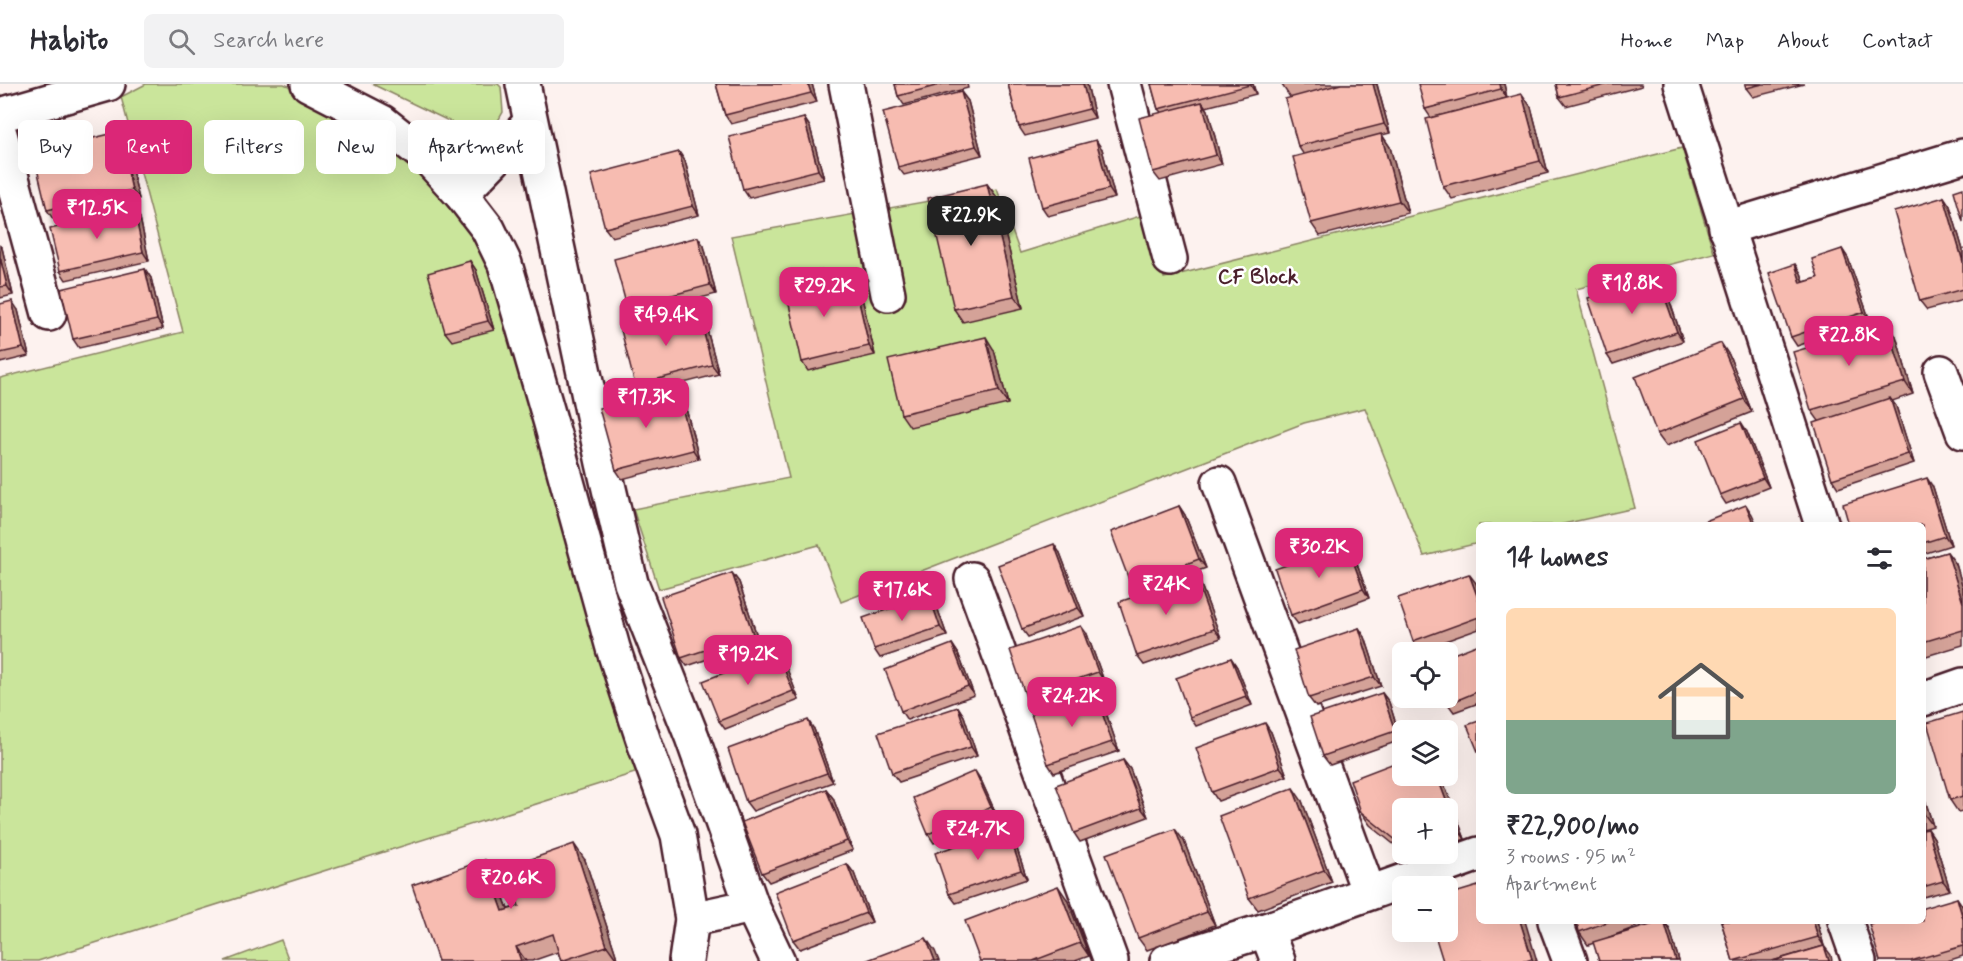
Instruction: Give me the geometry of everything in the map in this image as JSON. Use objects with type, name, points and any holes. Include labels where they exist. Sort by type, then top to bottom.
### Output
[{"type":"street","points":[[0,115],[108,84]]},
{"type":"street","points":[[308,84],[382,122],[429,159],[461,194],[488,230],[505,264],[612,648],[678,835],[693,919],[686,961]]},
{"type":"street","points":[[523,84],[529,120]]},
{"type":"street","points":[[846,84],[888,294]]},
{"type":"street","points":[[1124,84],[1170,259]]},
{"type":"street","points":[[1681,84],[1821,522]]},
{"type":"street","points":[[0,134],[49,314]]},
{"type":"street","points":[[1726,228],[1963,156]]},
{"type":"street","points":[[461,194],[480,174]]},
{"type":"street","points":[[541,174],[603,463],[632,583],[692,736],[752,906],[778,961]]},
{"type":"street","points":[[1941,372],[1963,432]]},
{"type":"street","points":[[1220,483],[1369,893]]},
{"type":"street","points":[[972,579],[1111,961]]},
{"type":"street","points":[[1926,698],[1963,685]]},
{"type":"street","points":[[1167,961],[1266,930],[1476,855]]},
{"type":"street","points":[[693,919],[752,906]]},
{"type":"street","points":[[1556,924],[1570,961]]},
{"type":"street","points":[[1846,924],[1859,961]]},
{"type":"street","points":[[1266,930],[1278,961]]},
{"type":"green space","points":[[146,84],[284,84],[305,93],[350,120],[316,120],[316,174],[396,174],[396,151],[408,162],[408,174],[421,174],[454,203],[486,264],[641,771],[38,961],[0,961],[0,378],[183,332],[141,174],[192,174],[192,120],[127,120],[121,97]]},
{"type":"green space","points":[[372,84],[498,84],[501,87],[503,112],[498,120],[447,120]]},
{"type":"green space","points":[[1682,148],[1714,253],[1576,289],[1635,508],[1572,522],[1476,522],[1476,544],[1424,556],[1365,408],[1304,423],[841,602],[819,545],[659,589],[633,509],[789,478],[731,236],[997,189],[1020,253],[1153,212],[1164,278]]},
{"type":"green space","points":[[281,940],[289,961],[225,961]]},
{"type":"building","points":[[716,84],[808,84],[811,93],[725,115]]},
{"type":"building","points":[[895,84],[943,84],[898,96]]},
{"type":"building","points":[[1008,84],[1083,84],[1089,109],[1019,127]]},
{"type":"building","points":[[1151,84],[1250,84],[1250,85],[1158,109]]},
{"type":"building","points":[[1341,84],[1373,84],[1384,124],[1298,146],[1285,99]]},
{"type":"building","points":[[1418,84],[1500,84],[1501,89],[1425,109]]},
{"type":"building","points":[[1556,84],[1609,84],[1559,97]]},
{"type":"building","points":[[1745,84],[1763,84],[1746,88]]},
{"type":"building","points":[[961,92],[976,146],[898,167],[883,112]]},
{"type":"building","points":[[1522,94],[1540,161],[1443,186],[1426,119]]},
{"type":"building","points":[[1202,102],[1216,155],[1153,172],[1139,118]]},
{"type":"building","points":[[804,118],[818,170],[743,189],[729,137]]},
{"type":"building","points":[[1381,134],[1399,201],[1311,223],[1293,157]]},
{"type":"building","points":[[105,135],[105,174],[128,174],[132,190],[47,210],[38,174],[93,174],[93,138]]},
{"type":"building","points":[[1096,140],[1109,189],[1042,207],[1029,158]]},
{"type":"building","points":[[679,152],[693,206],[605,228],[591,175]]},
{"type":"building","points":[[987,184],[1014,296],[954,309],[928,198]]},
{"type":"building","points":[[1963,188],[1963,222],[1954,191]]},
{"type":"building","points":[[1944,197],[1963,262],[1963,289],[1920,301],[1894,212]]},
{"type":"building","points":[[134,209],[143,252],[60,271],[50,229]]},
{"type":"building","points":[[698,237],[710,285],[627,307],[614,259]]},
{"type":"building","points":[[1842,249],[1864,312],[1791,337],[1769,273],[1795,264],[1801,283],[1818,278],[1812,259]]},
{"type":"building","points":[[0,257],[7,286],[0,287]]},
{"type":"building","points":[[470,261],[488,321],[445,332],[428,273]]},
{"type":"building","points":[[145,269],[157,320],[73,339],[61,289]]},
{"type":"building","points":[[822,270],[829,300],[857,293],[869,346],[802,362],[783,278]]},
{"type":"building","points":[[1657,275],[1677,332],[1607,355],[1588,298]]},
{"type":"building","points":[[12,301],[23,348],[0,353],[0,304]]},
{"type":"building","points":[[698,310],[712,365],[635,385],[621,330]]},
{"type":"building","points":[[1887,324],[1905,382],[1811,410],[1793,352]]},
{"type":"building","points":[[986,337],[999,391],[901,414],[888,360]]},
{"type":"building","points":[[1721,343],[1744,399],[1657,434],[1635,377]]},
{"type":"building","points":[[677,388],[693,450],[616,470],[599,408]]},
{"type":"building","points":[[1890,398],[1908,454],[1832,479],[1814,423]]},
{"type":"building","points":[[1741,423],[1763,478],[1720,495],[1698,440]]},
{"type":"building","points":[[1927,478],[1945,536],[1926,542],[1926,522],[1848,522],[1843,504]]},
{"type":"building","points":[[1746,505],[1753,522],[1703,522]]},
{"type":"building","points":[[1179,506],[1199,559],[1131,585],[1111,532]]},
{"type":"building","points":[[1054,544],[1078,608],[1022,629],[998,565]]},
{"type":"building","points":[[1347,544],[1363,589],[1291,615],[1275,569]]},
{"type":"building","points":[[1947,552],[1963,603],[1963,630],[1926,641],[1926,558]]},
{"type":"building","points":[[732,573],[753,634],[681,658],[661,597]]},
{"type":"building","points":[[1469,574],[1476,593],[1476,618],[1413,641],[1398,598]]},
{"type":"building","points":[[1195,576],[1214,629],[1137,656],[1119,602]]},
{"type":"building","points":[[929,595],[940,627],[874,649],[863,618]]},
{"type":"building","points":[[1081,626],[1098,672],[1026,697],[1010,650]]},
{"type":"building","points":[[1359,628],[1374,677],[1309,698],[1294,650]]},
{"type":"building","points":[[952,644],[968,686],[901,711],[885,670]]},
{"type":"building","points":[[1476,645],[1476,692],[1458,700],[1458,652]]},
{"type":"building","points":[[777,652],[793,691],[719,721],[703,681]]},
{"type":"building","points":[[1231,658],[1246,696],[1190,717],[1176,678]]},
{"type":"building","points":[[1095,692],[1112,742],[1048,764],[1031,714]]},
{"type":"building","points":[[1382,693],[1392,722],[1392,732],[1323,756],[1310,717]]},
{"type":"building","points":[[958,707],[971,747],[892,773],[878,733]]},
{"type":"building","points":[[1963,712],[1963,796],[1950,800],[1927,723]]},
{"type":"building","points":[[808,720],[827,773],[746,802],[728,749]]},
{"type":"building","points":[[1476,722],[1476,747],[1467,725]]},
{"type":"building","points":[[1265,723],[1280,767],[1212,792],[1196,748]]},
{"type":"building","points":[[1123,760],[1141,808],[1074,833],[1056,785]]},
{"type":"building","points":[[1392,764],[1392,786],[1441,786],[1445,798],[1392,798],[1392,837],[1361,812],[1350,780]]},
{"type":"building","points":[[975,771],[991,807],[928,834],[913,798]]},
{"type":"building","points":[[1293,788],[1324,870],[1249,898],[1219,816]]},
{"type":"building","points":[[826,789],[847,841],[762,873],[742,822]]},
{"type":"building","points":[[1007,828],[1021,870],[949,894],[935,853]]},
{"type":"building","points":[[1175,829],[1207,912],[1138,938],[1106,854]]},
{"type":"building","points":[[1926,829],[1928,829],[1943,881],[1926,886]]},
{"type":"building","points":[[574,844],[607,946],[561,961],[553,934],[516,947],[521,961],[438,961],[412,885],[485,860],[503,911],[519,906],[506,868]]},
{"type":"building","points":[[847,864],[866,913],[793,940],[775,892]]},
{"type":"building","points":[[1058,886],[1080,943],[1033,961],[980,961],[965,921]]},
{"type":"building","points":[[1476,887],[1476,924],[1521,924],[1532,959],[1526,961],[1443,961],[1437,942],[1458,942],[1458,892]]},
{"type":"building","points":[[1957,898],[1963,919],[1963,946],[1911,961],[1880,961],[1869,924],[1926,924],[1926,907]]},
{"type":"building","points":[[1578,924],[1602,924],[1579,932]]},
{"type":"building","points":[[1654,924],[1665,924],[1676,961],[1599,961],[1593,942]]},
{"type":"building","points":[[1722,924],[1814,924],[1818,937],[1733,961]]},
{"type":"building","points":[[926,938],[935,961],[865,961]]},
{"type":"building","points":[[1824,946],[1829,961],[1773,961]]},
{"type":"district","name":"CF Block","points":[[1258,277]]}]
